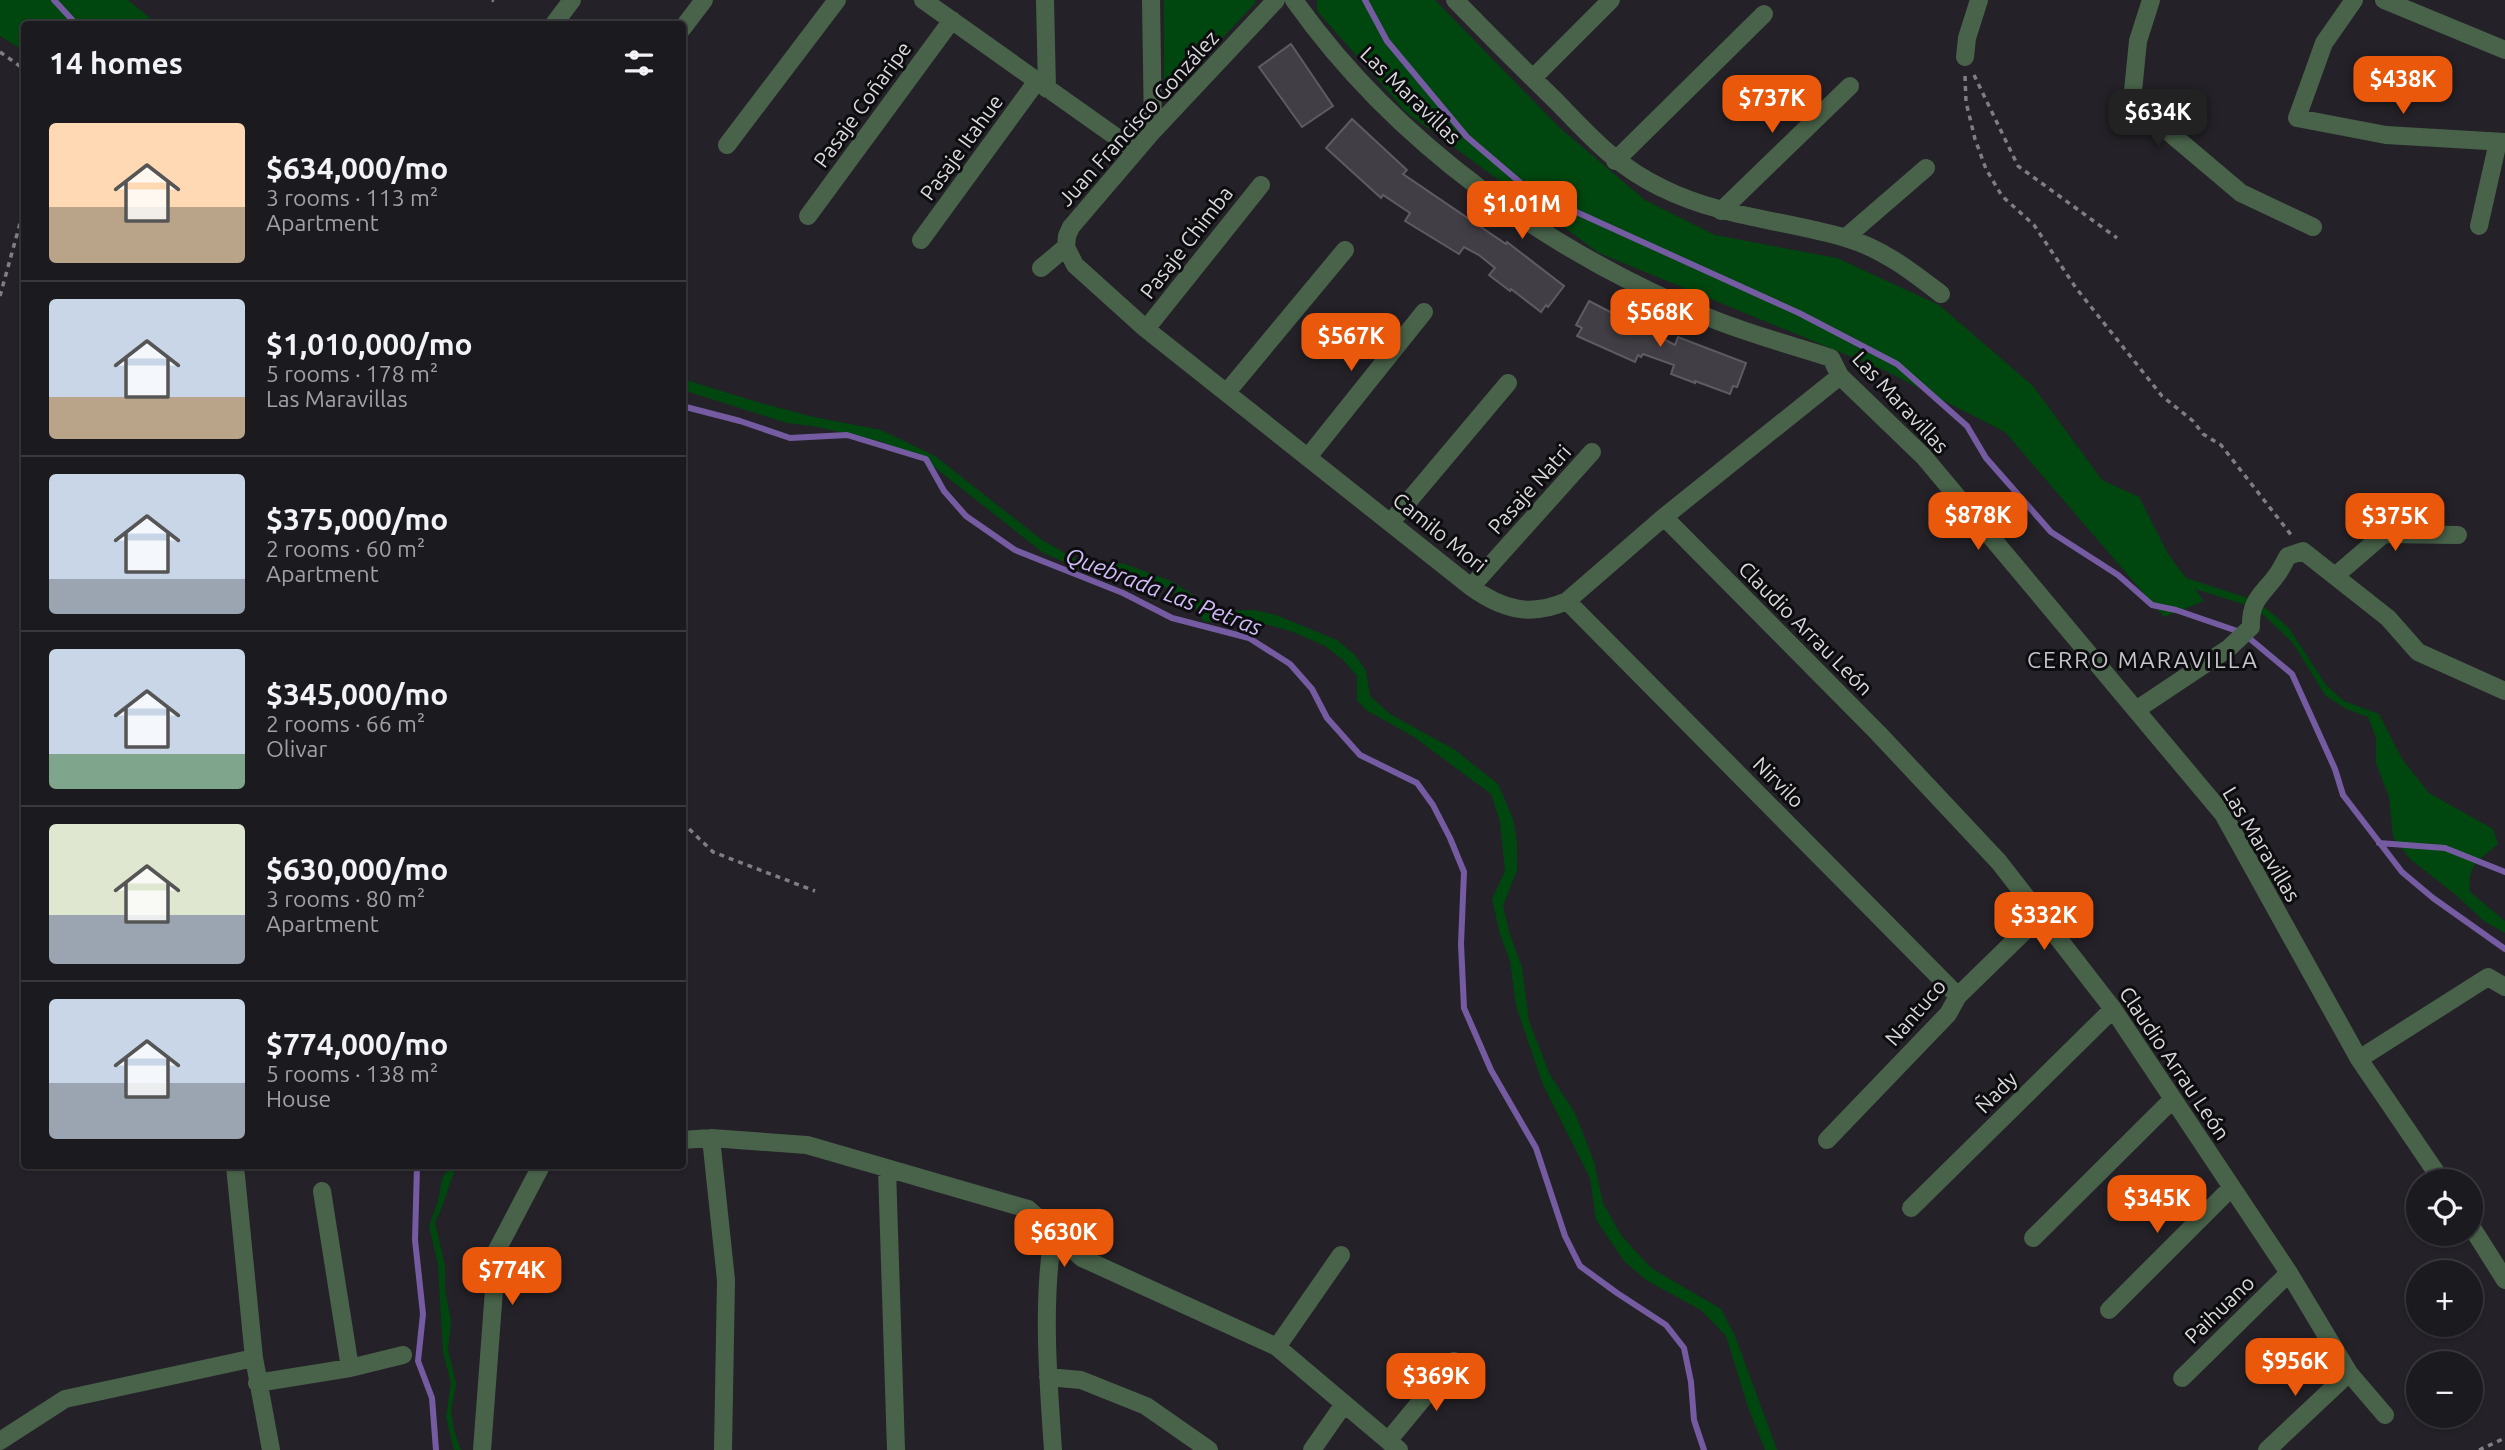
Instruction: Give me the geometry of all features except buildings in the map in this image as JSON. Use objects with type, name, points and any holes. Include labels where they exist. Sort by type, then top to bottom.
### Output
[{"type":"street","points":[[556,21],[572,0]]},
{"type":"street","points":[[686,24],[704,0]]},
{"type":"street","points":[[727,145],[837,0]]},
{"type":"street","points":[[923,0],[944,11],[1136,151]]},
{"type":"street","points":[[1042,85],[1045,0]]},
{"type":"street","points":[[1151,0],[1153,131]]},
{"type":"street","name":"Juan Francisco González","points":[[1041,268],[1066,247],[1067,236],[1072,227],[1153,131],[1276,0]]},
{"type":"street","name":"Las Maravillas","points":[[1294,0],[1318,34],[1397,117],[1457,170],[1527,221],[1606,269],[1665,299],[1714,320],[1831,358],[1840,376],[1924,457],[2223,814],[2359,1059],[2434,1169]]},
{"type":"street","points":[[1455,0],[1615,161],[1660,188],[1692,202],[1721,211],[1845,238],[1891,256],[1941,294]]},
{"type":"street","points":[[1533,78],[1611,0]]},
{"type":"street","points":[[1965,57],[1967,38],[1979,0]]},
{"type":"street","points":[[2151,0],[2138,41],[2132,102],[2241,194],[2313,227]]},
{"type":"street","points":[[2354,0],[2324,43],[2297,118],[2386,135],[2501,142],[2479,226]]},
{"type":"street","points":[[2384,0],[2505,50]]},
{"type":"street","name":"Pasaje Coñaripe","points":[[808,216],[944,11]]},
{"type":"street","points":[[1615,161],[1764,15]]},
{"type":"street","name":"Pasaje Itahue","points":[[921,240],[1042,85]]},
{"type":"street","points":[[1721,211],[1850,86]]},
{"type":"street","points":[[1845,238],[1926,168]]},
{"type":"street","name":"Pasaje Chimba","points":[[1146,329],[1261,184]]},
{"type":"street","name":"Camilo Mori","points":[[1066,247],[1074,265],[1146,329],[1471,587],[1525,611],[1550,608],[1567,601],[1664,517],[1840,376]]},
{"type":"street","points":[[1227,392],[1345,250]]},
{"type":"street","points":[[1308,457],[1424,312]]},
{"type":"street","points":[[1391,522],[1507,383]]},
{"type":"street","name":"Pasaje Natri","points":[[1471,587],[1592,452]]},
{"type":"street","name":"Claudio Arrau León","points":[[1664,517],[1897,753],[1999,862],[2113,1009],[2289,1273],[2349,1373],[2385,1415]]},
{"type":"street","points":[[2335,576],[2384,534],[2458,534]]},
{"type":"street","points":[[2136,710],[2229,648],[2251,626],[2251,612],[2259,595],[2276,576],[2288,555],[2303,551],[2388,618],[2418,652],[2505,691]]},
{"type":"street","name":"Nirvilo","points":[[1567,601],[1958,996]]},
{"type":"street","name":"Nantuco","points":[[1827,1140],[1948,1014],[1958,996],[2040,916]]},
{"type":"street","points":[[2359,1059],[2488,977],[2505,987]]},
{"type":"street","name":"Ñady","points":[[1911,1208],[2113,1009]]},
{"type":"street","points":[[2033,1238],[2173,1099]]},
{"type":"street","points":[[711,1139],[726,1280],[723,1450]]},
{"type":"street","points":[[686,1140],[807,1145],[1028,1209],[1082,1258],[1278,1347],[1394,1446],[1454,1361]]},
{"type":"street","points":[[235,1169],[257,1383],[271,1450]]},
{"type":"street","points":[[482,1450],[497,1250],[539,1169]]},
{"type":"street","points":[[887,1169],[896,1450]]},
{"type":"street","points":[[2109,1310],[2232,1187]]},
{"type":"street","points":[[322,1191],[350,1368]]},
{"type":"street","points":[[1053,1234],[1047,1275],[1048,1377],[1053,1450]]},
{"type":"street","points":[[2483,1245],[2505,1280]]},
{"type":"street","points":[[1278,1347],[1341,1255]]},
{"type":"street","name":"Paihuano","points":[[2182,1378],[2289,1273]]},
{"type":"street","points":[[257,1383],[350,1368],[403,1355]]},
{"type":"street","points":[[0,1441],[65,1399],[254,1358]]},
{"type":"street","points":[[2267,1450],[2349,1373]]},
{"type":"street","points":[[1048,1377],[1081,1380],[1146,1406],[1209,1450]]},
{"type":"street","points":[[1312,1450],[1344,1404]]},
{"type":"path","points":[[0,52],[21,67]]},
{"type":"path","points":[[1965,57],[2018,166],[2117,239]]},
{"type":"path","points":[[1965,57],[1966,102],[1975,139],[1986,169],[2002,196],[2034,225],[2076,288],[2162,396],[2193,421],[2203,434],[2221,445],[2303,551]]},
{"type":"path","points":[[0,296],[21,220]]},
{"type":"path","points":[[686,826],[713,852],[815,891]]},
{"type":"path","points":[[2479,1450],[2505,1438]]},
{"type":"green space","points":[[0,0],[128,0],[153,21],[21,21],[21,49],[0,36]]},
{"type":"green space","points":[[1164,0],[1256,2],[1164,101]]},
{"type":"green space","points":[[1317,0],[1435,0],[1560,128],[1645,200],[1715,235],[1837,258],[1939,305],[2033,386],[2102,480],[2139,497],[2168,554],[2186,578],[2254,600],[2273,614],[2289,628],[2326,685],[2344,701],[2379,714],[2402,759],[2429,793],[2493,829],[2498,844],[2480,859],[2473,869],[2470,875],[2470,892],[2505,921],[2505,933],[2484,921],[2410,859],[2393,837],[2389,797],[2376,763],[2376,738],[2368,717],[2346,709],[2325,695],[2293,643],[2256,608],[2195,589],[2204,601],[2164,617],[2005,432],[1886,371],[1599,253],[1407,113],[1317,11]]},
{"type":"green space","points":[[686,380],[814,417],[881,430],[935,456],[1042,540],[1079,561],[1125,564],[1171,581],[1219,611],[1254,610],[1276,615],[1337,640],[1355,655],[1366,671],[1370,696],[1390,714],[1455,750],[1498,784],[1513,819],[1517,842],[1517,870],[1503,906],[1522,967],[1529,1021],[1550,1075],[1575,1113],[1594,1162],[1603,1203],[1621,1235],[1651,1268],[1721,1309],[1735,1336],[1777,1450],[1765,1450],[1748,1407],[1726,1336],[1701,1310],[1646,1280],[1624,1261],[1596,1220],[1590,1178],[1543,1085],[1516,1006],[1510,961],[1492,899],[1505,871],[1500,822],[1491,794],[1414,737],[1366,710],[1357,700],[1357,676],[1325,646],[1293,632],[1255,621],[1204,622],[1193,604],[1151,579],[1079,569],[1042,552],[933,466],[883,442],[787,423],[686,391]]},
{"type":"green space","points":[[448,1169],[456,1169],[435,1222],[445,1266],[445,1290],[451,1321],[448,1349],[456,1384],[451,1410],[454,1431],[461,1450],[454,1450],[446,1417],[451,1383],[443,1352],[438,1265],[429,1226],[442,1179]]},
{"type":"waterway","name":"Quebrada Las Petras","points":[[54,0],[73,21]]},
{"type":"waterway","points":[[1365,0],[1387,41],[1467,137],[1530,191],[1799,313],[1897,364],[1967,426],[1986,458],[2051,532],[2118,575],[2152,605],[2176,610],[2243,633],[2292,674],[2335,769],[2343,795],[2402,872],[2433,898],[2505,949]]},
{"type":"waterway","name":"Quebrada Las Petras","points":[[686,407],[790,438],[847,435],[926,459],[944,491],[966,516],[1015,550],[1123,593],[1172,618],[1249,638],[1290,664],[1312,689],[1327,718],[1360,755],[1417,783],[1433,805],[1464,872],[1461,944],[1464,1008],[1491,1070],[1536,1148],[1565,1236],[1580,1266],[1666,1325],[1684,1348],[1691,1382],[1694,1420],[1704,1450]]},
{"type":"waterway","points":[[2379,843],[2445,848],[2505,872]]},
{"type":"waterway","points":[[417,1169],[415,1240],[423,1314],[418,1361],[432,1398],[436,1450]]},
{"type":"district","name":"CERRO MARAVILLA","points":[[2143,659]]}]
